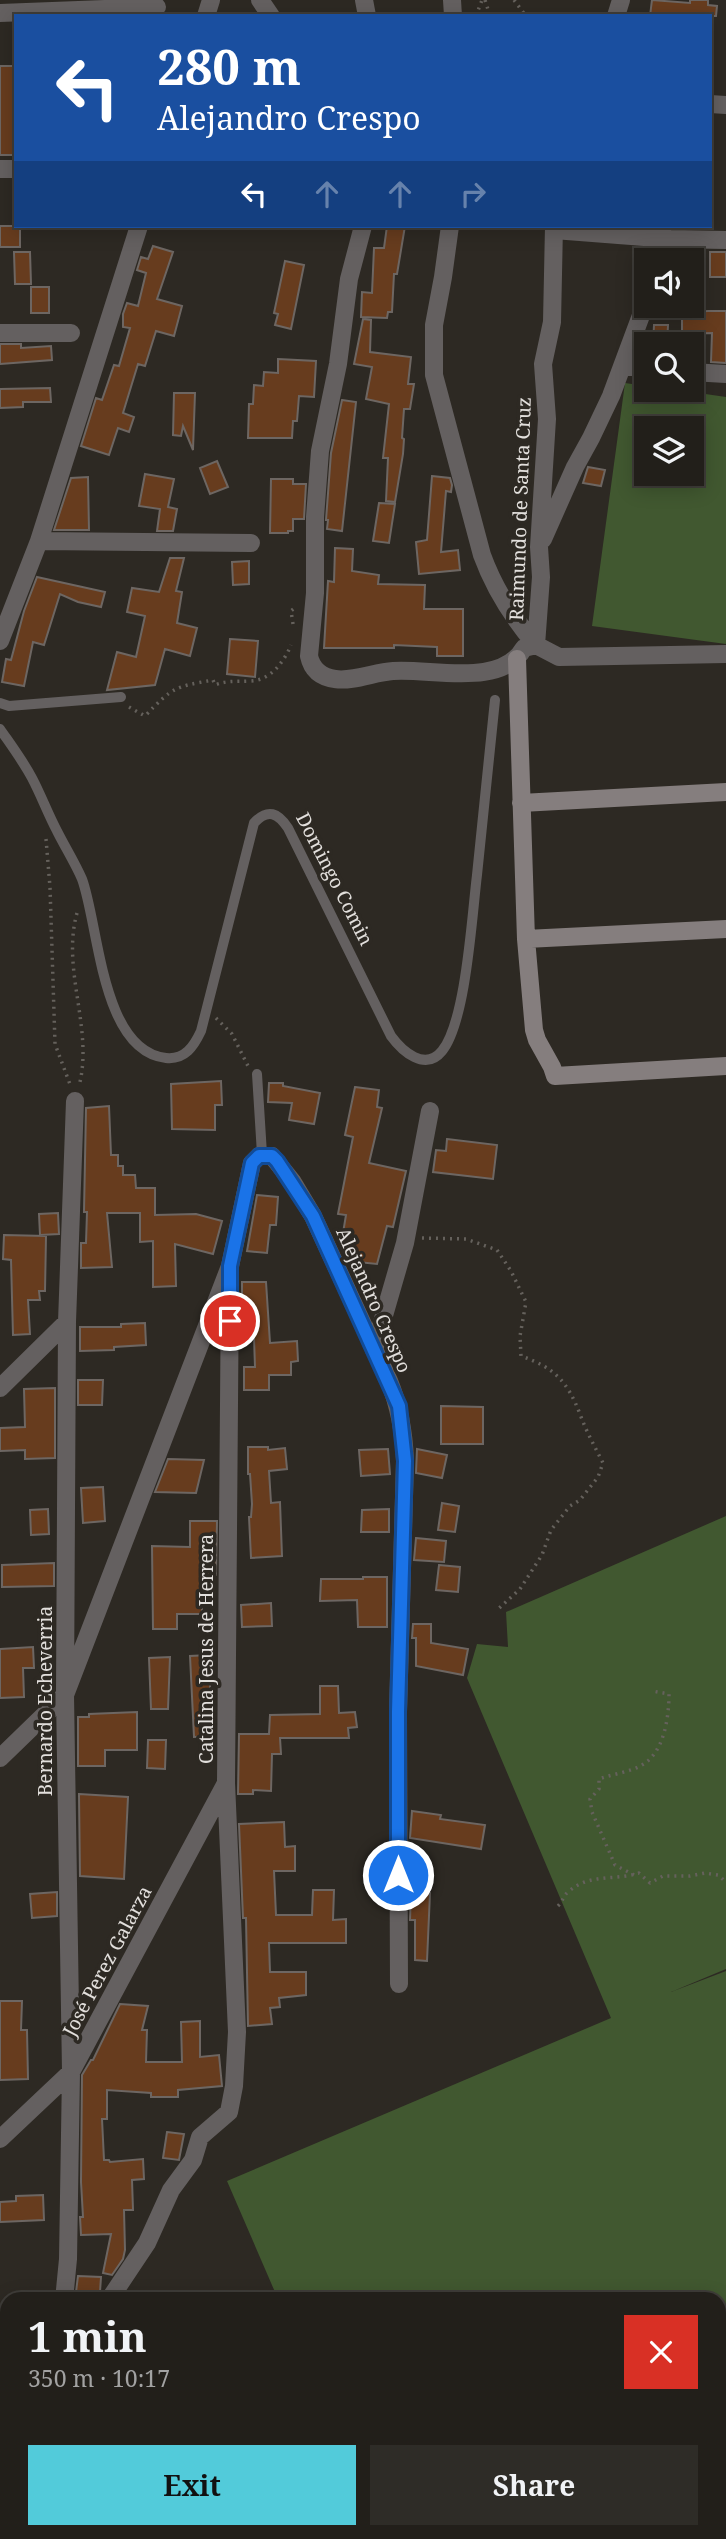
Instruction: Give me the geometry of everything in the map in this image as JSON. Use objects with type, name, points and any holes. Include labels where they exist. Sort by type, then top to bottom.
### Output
[{"type":"street","points":[[0,13],[157,7]]},
{"type":"street","points":[[0,641],[39,541],[138,228]]},
{"type":"street","points":[[362,228],[349,279],[338,364],[320,451],[315,517],[315,593],[309,656],[311,665],[319,674],[336,680],[394,670],[482,673],[517,659]]},
{"type":"street","name":"Raimundo de Santa Cruz","points":[[450,228],[434,325],[434,375],[482,555],[501,597],[536,645]]},
{"type":"street","points":[[554,228],[670,239],[726,240]]},
{"type":"street","name":"Raimundo de Santa Cruz","points":[[536,645],[547,419],[543,364],[552,322],[554,228]]},
{"type":"street","points":[[666,248],[670,239]]},
{"type":"street","points":[[539,547],[611,396],[640,318]]},
{"type":"street","points":[[0,333],[71,333]]},
{"type":"street","points":[[623,366],[634,367]]},
{"type":"street","points":[[704,373],[726,374]]},
{"type":"street","points":[[39,541],[251,543]]},
{"type":"street","points":[[726,654],[559,657],[536,645],[524,648],[517,659],[526,939],[534,1030],[555,1076],[726,1066]]},
{"type":"street","points":[[522,803],[726,792]]},
{"type":"street","points":[[526,939],[726,929]]},
{"type":"street","name":"Bernardo Echeverria","points":[[65,2292],[68,2259],[71,2072],[65,1695],[67,1322],[75,1101]]},
{"type":"street","points":[[373,1350],[405,1243],[430,1111]]},
{"type":"street","points":[[0,1758],[65,1695],[230,1266],[252,1163],[262,1154]]},
{"type":"street","name":"Alejandro Crespo","points":[[262,1154],[272,1156],[277,1161],[313,1216],[399,1406],[405,1461],[398,1712],[399,1984]]},
{"type":"street","name":"Catalina Jesus de Herrera","points":[[114,2292],[147,2243],[171,2190],[192,2160],[200,2137],[229,2112],[234,2086],[237,2032],[226,1783],[230,1266]]},
{"type":"street","points":[[0,1388],[67,1322]]},
{"type":"street","name":"José Perez Galarza","points":[[0,2139],[71,2072],[226,1783]]},
{"type":"lane","points":[[0,703],[9,706],[121,697]]},
{"type":"lane","name":"Domingo Comin","points":[[0,729],[31,777],[84,887],[103,971],[119,1019],[131,1039],[165,1058],[186,1054],[195,1044],[254,823],[261,816],[270,813],[279,816],[288,828],[391,1035],[402,1051],[416,1059],[427,1060],[441,1053],[455,1029],[468,951],[495,700]]},
{"type":"lane","points":[[257,1074],[262,1154]]},
{"type":"path","points":[[293,625],[291,611],[303,597],[315,593]]},
{"type":"path","points":[[121,697],[130,709],[145,716],[173,689],[184,685],[213,681],[215,685],[228,680],[261,679],[268,676],[286,657],[294,638]]},
{"type":"path","points":[[48,812],[46,844],[55,1044],[75,1101]]},
{"type":"path","points":[[75,1101],[84,1069],[85,1048],[73,963],[74,923],[84,887]]},
{"type":"path","points":[[205,1014],[222,1022],[232,1034],[250,1069],[257,1074]]},
{"type":"path","points":[[405,1243],[434,1237],[466,1239],[497,1250],[526,1302],[520,1336],[521,1356],[542,1363],[561,1379],[575,1397],[580,1415],[603,1463],[598,1477],[551,1530],[542,1555],[520,1589],[496,1611]]},
{"type":"path","points":[[634,1875],[615,1865],[592,1812],[590,1799],[599,1789],[599,1779],[641,1767],[654,1756],[665,1726],[669,1694],[652,1692]]},
{"type":"path","points":[[558,1906],[570,1890],[598,1876],[621,1878],[639,1873],[650,1884],[663,1876],[690,1877],[705,1874],[718,1875],[726,1882]]},
{"type":"green space","points":[[625,383],[634,384],[634,402],[704,402],[704,394],[726,397],[726,644],[592,626]]},
{"type":"green space","points":[[726,1516],[726,1969],[671,1992],[726,1971],[726,2292],[275,2292],[227,2181],[611,2018],[467,1678],[477,1644],[508,1647],[506,1612]]},
{"type":"building","points":[[652,0],[690,3],[690,0],[708,0],[708,5],[717,6],[716,16],[650,14]]},
{"type":"building","points":[[0,66],[14,66],[14,155],[0,155]]},
{"type":"building","points":[[0,226],[20,228],[20,247],[0,247]]},
{"type":"building","points":[[387,228],[405,228],[397,274],[394,274],[392,312],[388,312],[387,318],[361,317],[362,292],[372,293],[374,248],[384,248]]},
{"type":"building","points":[[153,246],[173,252],[157,299],[182,306],[174,336],[156,331],[145,366],[138,364],[123,413],[134,417],[129,432],[118,428],[109,455],[81,446],[96,398],[102,400],[114,365],[119,366],[130,328],[123,327],[123,314],[127,303],[138,306],[146,273],[137,270],[141,257],[148,259]]},
{"type":"building","points":[[14,252],[30,252],[31,284],[15,284]]},
{"type":"building","points":[[710,252],[726,252],[726,277],[710,277]]},
{"type":"building","points":[[285,261],[304,265],[291,329],[275,325],[278,314],[274,313]]},
{"type":"building","points":[[31,287],[49,287],[49,313],[31,313]]},
{"type":"building","points":[[704,311],[726,311],[726,363],[711,362],[712,333],[682,332],[682,318],[704,318]]},
{"type":"building","points":[[363,319],[371,320],[370,352],[411,357],[408,384],[414,384],[410,409],[404,409],[403,454],[395,502],[386,501],[388,458],[383,458],[389,404],[366,399],[372,367],[354,364]]},
{"type":"building","points":[[654,325],[668,325],[668,332],[654,332]]},
{"type":"building","points":[[0,344],[21,344],[21,348],[51,346],[52,360],[0,364]]},
{"type":"building","points":[[278,359],[316,361],[314,397],[299,396],[297,421],[293,421],[292,438],[248,438],[249,404],[253,404],[254,385],[263,386],[264,372],[278,373]]},
{"type":"building","points":[[50,388],[51,402],[23,402],[23,407],[0,408],[0,389]]},
{"type":"building","points":[[174,393],[195,393],[193,450],[183,426],[181,436],[173,435]]},
{"type":"building","points":[[342,400],[356,402],[342,531],[327,529],[326,520],[331,453]]},
{"type":"building","points":[[217,461],[228,487],[210,494],[200,468]]},
{"type":"building","points":[[588,467],[605,470],[601,486],[583,483]]},
{"type":"building","points":[[145,474],[174,479],[168,507],[177,509],[173,531],[157,531],[160,509],[139,506]]},
{"type":"building","points":[[432,476],[450,478],[452,485],[451,492],[446,491],[441,552],[458,550],[460,570],[419,574],[416,542],[427,540]]},
{"type":"building","points":[[88,477],[89,530],[54,530],[71,478]]},
{"type":"building","points":[[271,479],[293,479],[293,484],[306,484],[304,519],[293,519],[293,531],[288,533],[270,533]]},
{"type":"building","points":[[379,503],[395,504],[389,543],[373,541]]},
{"type":"building","points":[[335,548],[353,549],[352,571],[379,575],[378,584],[425,585],[424,609],[463,609],[463,656],[437,656],[437,647],[394,645],[394,648],[324,648],[328,581],[334,582]]},
{"type":"building","points":[[170,558],[184,558],[176,591],[182,592],[177,623],[197,628],[190,656],[165,649],[155,685],[107,690],[117,652],[136,657],[145,616],[127,612],[132,588],[159,592]]},
{"type":"building","points":[[249,561],[249,584],[233,585],[232,562]]},
{"type":"building","points":[[37,577],[105,592],[101,607],[78,602],[60,594],[44,645],[33,642],[24,686],[2,682],[6,659],[11,660],[24,611]]},
{"type":"building","points":[[230,639],[258,641],[255,677],[227,674]]},
{"type":"building","points":[[221,1081],[222,1105],[215,1105],[215,1130],[172,1129],[171,1084]]},
{"type":"building","points":[[269,1083],[283,1083],[283,1086],[320,1093],[314,1124],[289,1120],[292,1103],[268,1102]]},
{"type":"building","points":[[355,1087],[379,1090],[377,1107],[382,1108],[369,1163],[406,1171],[393,1227],[387,1226],[377,1264],[348,1261],[341,1245],[346,1215],[338,1214],[353,1137],[345,1135]]},
{"type":"building","points":[[109,1106],[111,1155],[118,1155],[118,1166],[123,1166],[123,1175],[135,1175],[136,1188],[155,1188],[155,1215],[196,1214],[222,1221],[213,1254],[175,1244],[176,1286],[153,1287],[153,1241],[140,1242],[140,1213],[107,1213],[112,1267],[81,1268],[81,1243],[86,1243],[87,1212],[84,1212],[86,1108]]},
{"type":"building","points":[[447,1139],[497,1145],[493,1179],[433,1172],[436,1150],[446,1151]]},
{"type":"building","points":[[257,1195],[278,1197],[276,1225],[270,1225],[267,1253],[247,1251]]},
{"type":"building","points":[[58,1213],[59,1234],[40,1235],[39,1214]]},
{"type":"building","points":[[4,1235],[46,1236],[45,1291],[39,1291],[40,1300],[28,1300],[30,1334],[13,1335],[11,1260],[3,1259]]},
{"type":"building","points":[[242,1282],[266,1282],[270,1343],[297,1341],[298,1361],[291,1362],[291,1375],[269,1375],[269,1390],[244,1390],[244,1367],[255,1367],[253,1309],[242,1309]]},
{"type":"building","points":[[145,1323],[146,1345],[80,1351],[80,1327],[121,1327],[121,1324]]},
{"type":"building","points":[[78,1380],[103,1380],[102,1405],[78,1405]]},
{"type":"building","points":[[55,1388],[55,1458],[25,1459],[25,1450],[0,1451],[0,1428],[25,1427],[24,1389]]},
{"type":"building","points":[[441,1406],[483,1407],[483,1444],[441,1444]]},
{"type":"building","points":[[248,1447],[268,1447],[268,1450],[285,1448],[287,1469],[269,1471],[271,1503],[280,1502],[282,1556],[251,1558],[249,1517],[252,1504]]},
{"type":"building","points":[[388,1449],[390,1474],[361,1476],[359,1450]]},
{"type":"building","points":[[417,1449],[447,1455],[442,1478],[416,1473]]},
{"type":"building","points":[[168,1459],[204,1460],[196,1493],[155,1492]]},
{"type":"building","points":[[103,1487],[105,1521],[83,1523],[81,1488]]},
{"type":"building","points":[[442,1503],[459,1506],[455,1532],[438,1530]]},
{"type":"building","points":[[48,1509],[49,1534],[31,1535],[30,1510]]},
{"type":"building","points":[[389,1509],[389,1532],[361,1532],[362,1510]]},
{"type":"building","points":[[190,1521],[217,1521],[216,1575],[202,1574],[202,1614],[177,1614],[177,1629],[153,1629],[152,1546],[190,1547]]},
{"type":"building","points":[[416,1538],[446,1541],[444,1562],[414,1560]]},
{"type":"building","points":[[54,1563],[54,1586],[2,1587],[2,1565]]},
{"type":"building","points":[[439,1565],[460,1567],[458,1592],[436,1590]]},
{"type":"building","points":[[387,1577],[387,1627],[358,1627],[357,1600],[320,1601],[321,1579]]},
{"type":"building","points":[[271,1603],[272,1626],[242,1627],[241,1605]]},
{"type":"building","points":[[413,1624],[431,1624],[431,1643],[468,1649],[463,1675],[416,1666]]},
{"type":"building","points":[[33,1647],[34,1668],[23,1668],[24,1697],[0,1698],[0,1649]]},
{"type":"building","points":[[209,1655],[211,1716],[215,1716],[215,1736],[194,1737],[190,1656]]},
{"type":"building","points":[[170,1657],[168,1709],[151,1709],[149,1658]]},
{"type":"building","points":[[320,1686],[338,1686],[339,1713],[355,1712],[357,1727],[348,1728],[349,1738],[280,1738],[281,1754],[272,1754],[271,1791],[253,1790],[253,1794],[238,1794],[239,1734],[269,1734],[270,1715],[320,1714]]},
{"type":"building","points":[[137,1712],[137,1750],[105,1750],[105,1766],[78,1766],[78,1717]]},
{"type":"building","points":[[148,1740],[166,1740],[165,1769],[147,1768]]},
{"type":"building","points":[[79,1794],[128,1797],[124,1879],[80,1876]]},
{"type":"building","points":[[412,1811],[441,1815],[440,1819],[485,1825],[481,1849],[410,1838]]},
{"type":"building","points":[[284,1822],[285,1847],[295,1846],[295,1871],[274,1871],[276,1915],[312,1915],[313,1890],[334,1890],[333,1920],[346,1919],[346,1943],[269,1943],[270,1972],[306,1972],[306,1995],[279,1998],[280,2007],[270,2008],[272,2024],[248,2026],[246,1918],[243,1918],[239,1824]]},
{"type":"building","points":[[57,1892],[57,1916],[32,1918],[30,1894]]},
{"type":"building","points":[[411,1892],[430,1893],[427,1961],[415,1960],[415,1920],[410,1920]]},
{"type":"building","points":[[0,2001],[22,2001],[21,2030],[27,2030],[28,2079],[0,2080]]},
{"type":"building","points":[[120,2004],[148,2006],[142,2030],[147,2030],[146,2062],[182,2062],[181,2022],[200,2021],[200,2057],[219,2055],[222,2086],[178,2090],[178,2097],[151,2097],[151,2093],[107,2090],[107,2119],[102,2119],[104,2160],[110,2162],[143,2159],[144,2179],[132,2180],[133,2210],[124,2210],[125,2250],[123,2259],[112,2275],[103,2273],[111,2234],[81,2235],[82,2075],[93,2060]]},
{"type":"building","points":[[167,2132],[184,2134],[179,2160],[163,2158]]},
{"type":"building","points":[[43,2195],[44,2220],[0,2222],[0,2202],[16,2201],[16,2196]]},
{"type":"building","points":[[78,2276],[101,2277],[100,2292],[76,2292]]},
{"type":"route","points":[[230,1321],[230,1266],[252,1163],[262,1154],[267,1154],[277,1161],[292,1181],[313,1216],[389,1381],[399,1406],[404,1433],[398,1712],[398,1875]]}]
